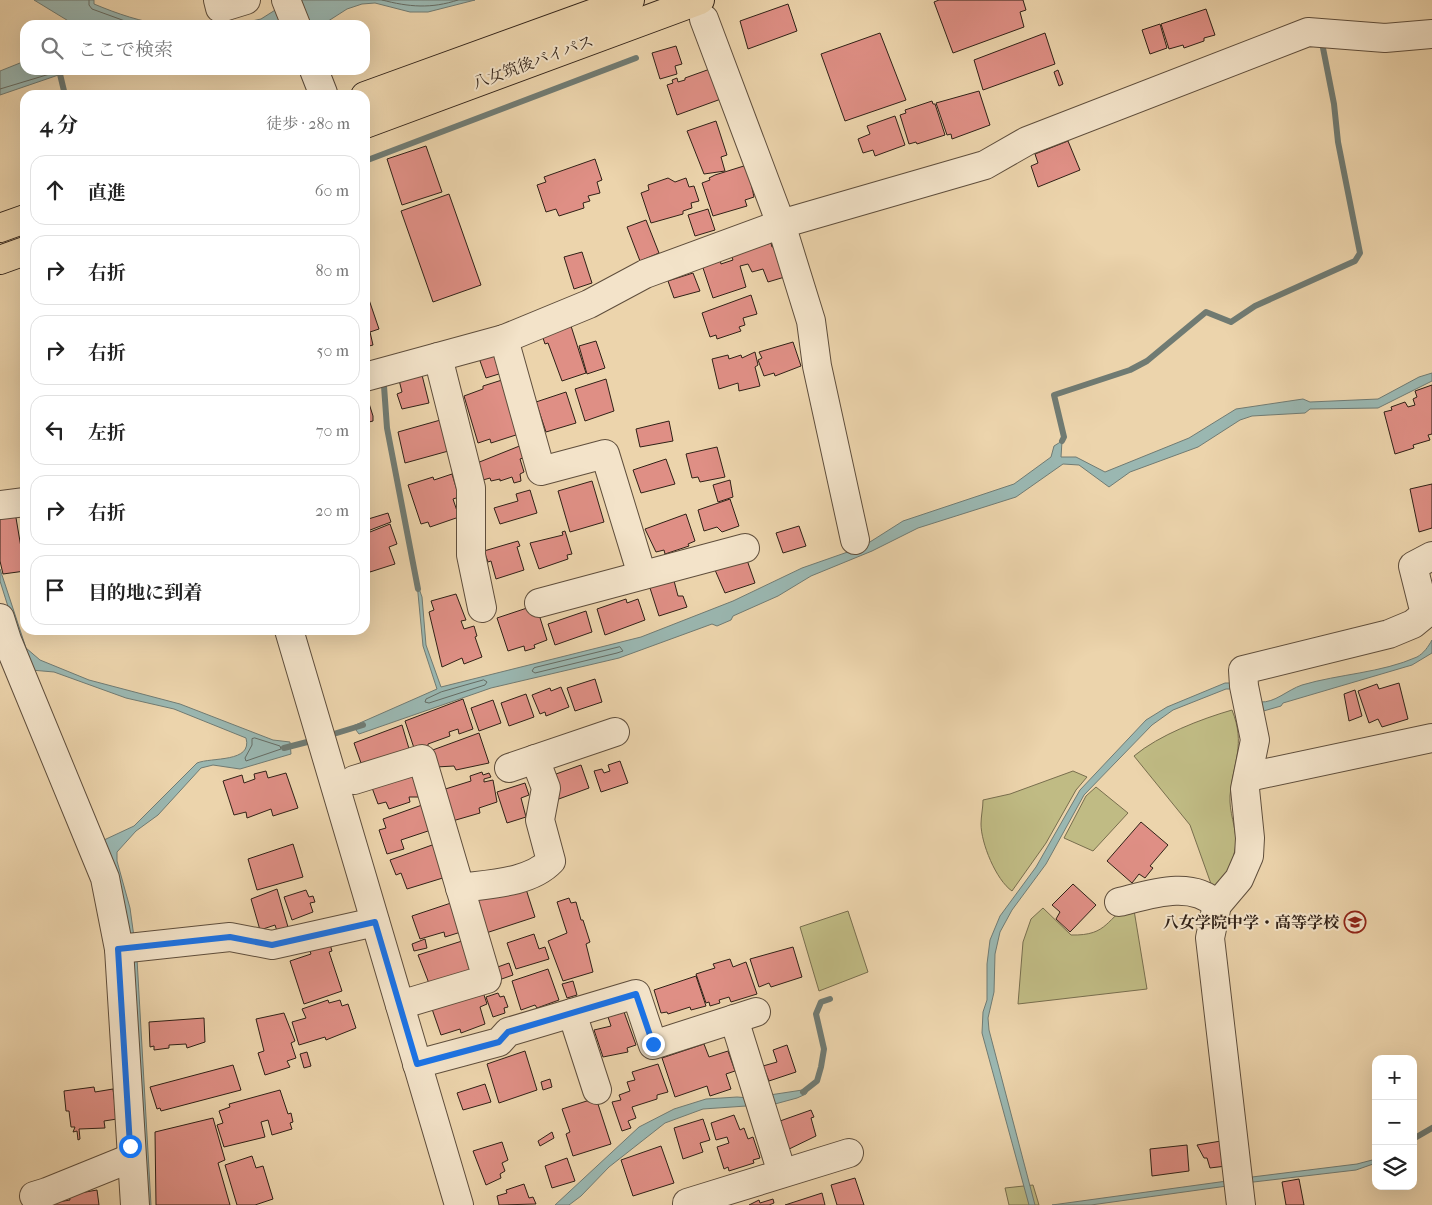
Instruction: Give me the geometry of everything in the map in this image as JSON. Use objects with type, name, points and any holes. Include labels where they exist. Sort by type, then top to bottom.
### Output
[{"type":"highway","name":"八女筑後バイパス","points":[[370,94],[630,0]]},
{"type":"highway","name":"八女筑後バイパス","points":[[370,122],[702,10]]},
{"type":"highway","points":[[0,228],[20,221]]},
{"type":"highway","points":[[0,260],[20,253]]},
{"type":"street","points":[[218,0],[220,8],[246,0]]},
{"type":"street","points":[[286,0],[294,20]]},
{"type":"street","points":[[702,10],[781,224],[811,321],[817,366],[855,540]]},
{"type":"street","points":[[370,376],[504,339],[589,304],[644,274],[781,224],[985,165],[1027,141],[1308,32],[1385,38],[1432,34]]},
{"type":"street","points":[[504,339],[541,471],[605,454],[642,575]]},
{"type":"street","points":[[438,357],[471,488],[471,555],[482,608]]},
{"type":"street","points":[[0,505],[20,503]]},
{"type":"street","points":[[539,603],[745,548]]},
{"type":"street","points":[[1241,1205],[1210,938],[1217,905],[1239,879],[1249,856],[1250,838],[1245,789],[1256,740],[1244,686],[1243,670],[1389,634],[1413,624],[1425,614],[1413,566],[1432,556]]},
{"type":"street","points":[[0,618],[7,640],[106,878],[118,949],[137,1140],[135,1205]]},
{"type":"street","points":[[290,635],[459,1205]]},
{"type":"street","points":[[509,768],[615,732]]},
{"type":"street","points":[[1248,777],[1432,738]]},
{"type":"street","points":[[354,780],[422,759],[487,979],[400,1005]]},
{"type":"street","points":[[460,888],[510,880],[543,869],[551,861],[540,820],[546,788],[535,759]]},
{"type":"street","points":[[1119,902],[1163,892],[1189,891],[1212,899],[1217,905]]},
{"type":"street","points":[[118,949],[230,937],[272,945],[375,922]]},
{"type":"street","points":[[417,1064],[499,1042],[508,1032],[636,994],[653,1044],[745,1015],[782,1173]]},
{"type":"street","points":[[572,1013],[597,1090]]},
{"type":"street","points":[[34,1196],[47,1192],[137,1140]]},
{"type":"street","points":[[687,1205],[687,1203],[849,1153]]},
{"type":"shaded area","points":[[1232,710],[1238,733],[1237,753],[1230,796],[1236,842],[1229,870],[1215,895],[1190,825],[1134,756],[1144,748],[1168,735],[1207,718]]},
{"type":"shaded area","points":[[1073,771],[1087,777],[1076,790],[1046,843],[1012,891],[1000,879],[987,851],[981,824],[983,800],[1010,794]]},
{"type":"shaded area","points":[[1096,787],[1128,813],[1093,851],[1064,838],[1086,796]]},
{"type":"shaded area","points":[[1133,904],[1147,989],[1018,1004],[1023,942],[1031,919],[1043,908],[1071,935],[1084,934],[1100,929],[1117,914]]},
{"type":"shaded area","points":[[848,911],[868,972],[819,991],[800,927]]},
{"type":"shaded area","points":[[1033,1185],[1039,1205],[1009,1205],[1005,1188]]},
{"type":"water","points":[[34,0],[94,0],[94,4],[141,20],[67,20]]},
{"type":"water","points":[[291,0],[475,0],[428,12],[410,12],[375,3],[362,4],[347,9],[330,20],[256,20]]},
{"type":"water","points":[[20,63],[20,75],[58,75],[0,95],[0,71]]},
{"type":"water","points":[[1432,373],[1432,381],[1378,408],[1310,409],[1305,413],[1252,416],[1240,420],[1198,447],[1130,472],[1109,487],[1079,465],[1063,464],[1016,497],[918,528],[872,551],[811,576],[778,596],[733,616],[731,620],[717,626],[712,624],[619,658],[491,688],[359,734],[353,726],[437,689],[423,646],[417,583],[422,597],[426,645],[441,687],[641,637],[733,601],[802,568],[862,547],[903,521],[1014,484],[1051,457],[1054,446],[1062,441],[1061,457],[1076,457],[1105,472],[1189,438],[1236,409],[1303,399],[1310,402],[1378,399],[1419,377]]},
{"type":"water","points":[[0,569],[20,630],[20,635],[22,635],[26,648],[40,660],[89,680],[180,704],[273,740],[290,742],[291,754],[240,769],[213,765],[201,768],[158,815],[136,831],[117,852],[117,861],[130,908],[137,959],[151,1205],[141,1205],[104,840],[134,826],[197,763],[229,758],[243,752],[246,746],[246,738],[174,709],[126,698],[54,672],[31,670],[26,664],[0,581]]},
{"type":"water","points":[[1432,640],[1432,653],[1412,665],[1283,703],[1281,706],[1260,712],[1260,702],[1276,698],[1302,685],[1389,667],[1417,657],[1426,650]]},
{"type":"water","points":[[1225,683],[1231,683],[1231,689],[1226,689],[1173,710],[1152,725],[1084,795],[1046,864],[1012,910],[1000,932],[995,954],[994,992],[988,1018],[989,1030],[1035,1205],[1029,1205],[982,1033],[983,1012],[987,1000],[987,964],[990,940],[1000,916],[1036,867],[1080,790],[1146,720],[1167,707]]},
{"type":"water","points":[[809,1089],[806,1094],[797,1098],[775,1104],[703,1109],[665,1123],[609,1167],[581,1196],[569,1205],[555,1205],[639,1127],[674,1109],[706,1099],[750,1098]]},
{"type":"water","points":[[1372,1160],[1372,1164],[1356,1170],[1245,1183],[1244,1178],[1357,1164]]},
{"type":"water","points":[[1227,1181],[1227,1186],[1091,1205],[1052,1205]]},
{"type":"building","points":[[939,0],[1023,0],[1026,10],[1020,12],[1024,27],[953,53],[934,2]]},
{"type":"building","points":[[788,4],[797,31],[748,49],[740,21]]},
{"type":"building","points":[[1206,9],[1215,35],[1184,48],[1183,45],[1169,49],[1161,24]]},
{"type":"building","points":[[1160,24],[1167,48],[1150,54],[1142,30]]},
{"type":"building","points":[[880,33],[906,100],[845,121],[821,54]]},
{"type":"building","points":[[1045,33],[1055,64],[983,90],[974,60]]},
{"type":"building","points":[[676,46],[682,64],[675,66],[677,74],[660,79],[652,53]]},
{"type":"building","points":[[710,69],[721,99],[677,115],[667,85],[673,83],[672,80],[677,78],[678,82]]},
{"type":"building","points":[[1058,70],[1063,84],[1059,86],[1054,72]]},
{"type":"building","points":[[979,91],[990,125],[952,139],[951,134],[947,135],[936,103]]},
{"type":"building","points":[[932,101],[935,104],[945,135],[917,144],[916,142],[909,144],[900,115],[906,113],[905,110]]},
{"type":"building","points":[[895,116],[905,145],[875,156],[873,150],[863,153],[858,139],[870,134],[867,126]]},
{"type":"building","points":[[716,121],[727,155],[721,157],[725,171],[704,174],[687,131]]},
{"type":"building","points":[[1068,141],[1080,170],[1038,187],[1031,166],[1038,163],[1035,154]]},
{"type":"building","points":[[426,146],[442,192],[402,205],[387,159]]},
{"type":"building","points":[[595,159],[602,180],[597,182],[600,193],[588,196],[590,201],[583,203],[584,208],[559,216],[556,209],[546,212],[537,185],[546,182],[544,177]]},
{"type":"building","points":[[747,165],[754,197],[745,200],[747,206],[713,216],[702,183],[710,180],[709,178],[715,175]]},
{"type":"building","points":[[668,178],[675,182],[686,178],[689,187],[694,186],[699,201],[691,203],[692,208],[683,211],[683,214],[651,223],[641,193],[649,190],[648,185]]},
{"type":"building","points":[[449,194],[481,285],[433,302],[401,211]]},
{"type":"building","points":[[708,209],[715,230],[695,236],[688,215]]},
{"type":"building","points":[[646,220],[659,253],[640,261],[627,227]]},
{"type":"building","points":[[771,243],[772,247],[781,245],[788,276],[768,282],[763,269],[752,272],[748,264],[740,266],[746,287],[713,298],[702,265],[720,260],[721,264],[733,260],[731,255]]},
{"type":"building","points":[[582,252],[592,283],[574,289],[564,257]]},
{"type":"building","points":[[693,273],[700,291],[674,298],[668,281]]},
{"type":"building","points":[[751,295],[757,314],[743,318],[745,325],[739,327],[741,331],[717,339],[716,335],[710,337],[702,313]]},
{"type":"building","points":[[370,303],[379,329],[370,332]]},
{"type":"building","points":[[571,326],[586,373],[562,381],[548,343],[545,344],[542,335]]},
{"type":"building","points":[[370,332],[373,345],[370,346]]},
{"type":"building","points":[[596,341],[605,368],[587,374],[579,346]]},
{"type":"building","points":[[793,342],[801,366],[775,376],[774,373],[764,376],[758,360],[762,358],[759,352]]},
{"type":"building","points":[[495,352],[502,373],[486,378],[479,358]]},
{"type":"building","points":[[755,352],[758,365],[755,367],[760,386],[739,391],[738,383],[719,389],[712,359],[728,355],[729,359],[741,355],[742,358]]},
{"type":"building","points":[[422,375],[429,403],[402,409],[397,394],[402,392],[399,380]]},
{"type":"building","points":[[606,379],[614,411],[585,421],[575,389]]},
{"type":"building","points":[[502,380],[519,434],[491,443],[490,439],[478,443],[464,396],[483,389],[483,386]]},
{"type":"building","points":[[1432,385],[1432,434],[1428,435],[1430,440],[1413,445],[1414,448],[1395,454],[1384,412],[1392,410],[1391,407],[1405,402],[1408,407],[1415,405],[1413,399],[1417,397],[1415,391]]},
{"type":"building","points":[[566,392],[576,423],[546,432],[536,402]]},
{"type":"building","points":[[370,407],[373,416],[373,421],[370,422]]},
{"type":"building","points":[[444,419],[452,450],[405,463],[398,432]]},
{"type":"building","points":[[669,421],[673,441],[640,447],[636,429]]},
{"type":"building","points":[[522,445],[526,457],[520,459],[524,472],[520,474],[521,481],[514,483],[512,477],[500,481],[500,479],[491,481],[490,478],[483,480],[477,463]]},
{"type":"building","points":[[717,447],[725,477],[700,482],[698,477],[692,478],[686,454]]},
{"type":"building","points":[[666,459],[675,484],[641,493],[633,470]]},
{"type":"building","points":[[452,474],[459,497],[453,499],[459,517],[430,527],[428,522],[421,524],[408,485],[433,477],[434,480]]},
{"type":"building","points":[[730,480],[733,497],[718,502],[713,485]]},
{"type":"building","points":[[592,481],[604,522],[570,532],[558,491]]},
{"type":"building","points":[[1432,484],[1432,528],[1419,532],[1410,489]]},
{"type":"building","points":[[530,490],[537,513],[500,524],[494,508],[518,501],[516,494]]},
{"type":"building","points":[[730,499],[739,526],[722,532],[717,527],[704,531],[698,510]]},
{"type":"building","points":[[15,512],[20,542],[20,572],[3,574],[0,561],[0,515]]},
{"type":"building","points":[[388,513],[391,522],[370,530],[370,518]]},
{"type":"building","points":[[686,514],[695,541],[688,544],[689,546],[665,554],[664,550],[656,552],[645,529]]},
{"type":"building","points":[[390,524],[397,544],[389,547],[395,564],[370,572],[370,532]]},
{"type":"building","points":[[799,526],[806,546],[783,553],[776,533]]},
{"type":"building","points":[[565,531],[572,554],[567,555],[568,559],[539,569],[530,543],[563,535],[562,532]]},
{"type":"building","points":[[518,541],[520,546],[517,547],[524,570],[496,579],[491,561],[488,562],[484,551]]},
{"type":"building","points":[[747,560],[755,583],[725,593],[715,570]]},
{"type":"building","points":[[673,577],[678,596],[683,596],[687,607],[659,616],[649,585]]},
{"type":"building","points":[[456,594],[466,620],[461,621],[464,629],[474,626],[477,636],[475,637],[482,657],[464,664],[462,658],[442,667],[429,612],[434,610],[431,601]]},
{"type":"building","points":[[626,599],[627,603],[638,599],[645,620],[605,635],[597,609]]},
{"type":"building","points":[[536,605],[547,640],[534,645],[535,648],[525,651],[524,646],[508,651],[497,618]]},
{"type":"building","points":[[586,611],[592,632],[555,645],[548,624]]},
{"type":"building","points":[[595,679],[602,702],[575,711],[567,688]]},
{"type":"building","points":[[1399,683],[1408,719],[1382,727],[1378,719],[1369,723],[1358,691],[1377,684],[1379,689]]},
{"type":"building","points":[[561,687],[569,707],[546,716],[545,712],[540,714],[532,695],[550,688],[551,691]]},
{"type":"building","points":[[1355,690],[1362,716],[1349,721],[1344,694]]},
{"type":"building","points":[[526,694],[534,717],[509,726],[501,703]]},
{"type":"building","points":[[463,699],[473,729],[459,734],[458,729],[449,732],[450,736],[415,751],[405,721]]},
{"type":"building","points":[[493,700],[501,723],[479,731],[471,708]]},
{"type":"building","points":[[402,725],[410,752],[361,763],[354,743]]},
{"type":"building","points":[[479,733],[489,763],[456,770],[454,766],[436,767],[430,751]]},
{"type":"building","points":[[620,761],[628,783],[601,792],[594,771],[602,769],[604,773],[610,771],[608,765]]},
{"type":"building","points":[[581,765],[589,788],[556,800],[552,787],[559,785],[556,774]]},
{"type":"building","points":[[416,770],[421,802],[419,797],[409,797],[410,802],[389,809],[386,802],[378,804],[371,785]]},
{"type":"building","points":[[266,771],[268,778],[286,773],[298,808],[273,816],[271,809],[247,818],[246,812],[234,815],[223,781],[242,775],[244,783],[255,779],[254,774]]},
{"type":"building","points":[[482,772],[483,775],[489,773],[491,777],[484,779],[484,782],[493,780],[497,802],[479,808],[480,813],[449,822],[439,791],[471,781],[470,776]]},
{"type":"building","points":[[525,783],[529,795],[521,798],[526,817],[507,823],[497,792]]},
{"type":"building","points":[[422,805],[431,830],[401,840],[404,849],[387,854],[379,830],[386,828],[383,819]]},
{"type":"building","points":[[1141,822],[1168,845],[1150,866],[1153,868],[1145,878],[1139,874],[1132,883],[1107,861]]},
{"type":"building","points":[[293,844],[303,877],[257,890],[248,859]]},
{"type":"building","points":[[435,844],[446,877],[407,889],[401,873],[396,875],[390,860]]},
{"type":"building","points":[[1073,884],[1096,905],[1070,932],[1056,919],[1060,912],[1052,905]]},
{"type":"building","points":[[525,886],[535,917],[486,933],[471,900]]},
{"type":"building","points":[[277,889],[288,927],[277,931],[275,925],[260,930],[251,899]]},
{"type":"building","points":[[306,890],[309,897],[313,896],[315,902],[310,903],[313,912],[292,920],[284,897]]},
{"type":"building","points":[[569,898],[571,903],[576,902],[581,920],[583,920],[590,942],[586,944],[593,972],[563,981],[548,941],[567,933],[557,902]]},
{"type":"building","points":[[454,902],[464,931],[445,937],[444,932],[420,939],[412,916]]},
{"type":"building","points":[[534,934],[539,949],[545,947],[549,959],[516,969],[507,943]]},
{"type":"building","points":[[425,939],[427,948],[414,951],[412,944]]},
{"type":"building","points":[[329,941],[332,951],[329,952],[342,991],[304,1004],[290,961],[311,954],[309,948]]},
{"type":"building","points":[[462,941],[474,973],[430,986],[418,955]]},
{"type":"building","points":[[793,947],[802,977],[771,987],[769,983],[759,987],[750,959]]},
{"type":"building","points":[[730,959],[733,967],[746,962],[757,994],[731,1002],[729,997],[719,1000],[720,1003],[710,1006],[709,1002],[706,1003],[696,974],[715,968],[713,964]]},
{"type":"building","points":[[509,963],[513,975],[496,981],[492,969]]},
{"type":"building","points":[[548,969],[559,1000],[537,1008],[535,1005],[521,1010],[512,981]]},
{"type":"building","points":[[696,976],[706,1006],[691,1010],[690,1007],[668,1014],[667,1012],[661,1013],[654,990]]},
{"type":"building","points":[[573,981],[577,995],[567,998],[562,984]]},
{"type":"building","points":[[482,989],[487,1004],[480,1007],[485,1024],[461,1033],[460,1029],[441,1035],[431,1006]]},
{"type":"building","points":[[498,993],[500,997],[504,996],[508,1007],[504,1008],[505,1013],[493,1017],[486,997]]},
{"type":"building","points":[[328,1000],[329,1003],[340,1000],[342,1006],[348,1004],[356,1028],[326,1040],[325,1037],[299,1045],[292,1022],[306,1018],[302,1009]]},
{"type":"building","points":[[624,1012],[636,1045],[627,1048],[628,1052],[603,1057],[594,1030],[611,1026],[608,1017]]},
{"type":"building","points":[[284,1013],[295,1041],[291,1043],[296,1058],[287,1061],[290,1067],[265,1075],[258,1053],[264,1051],[256,1019]]},
{"type":"building","points":[[204,1018],[205,1042],[187,1048],[186,1044],[169,1045],[169,1048],[154,1050],[154,1046],[150,1047],[149,1022]]},
{"type":"building","points":[[704,1044],[709,1057],[728,1051],[735,1071],[726,1074],[731,1089],[710,1096],[707,1086],[675,1097],[662,1058]]},
{"type":"building","points":[[787,1045],[796,1072],[769,1081],[763,1066],[777,1062],[773,1050]]},
{"type":"building","points":[[525,1051],[537,1090],[499,1103],[487,1064]]},
{"type":"building","points":[[307,1052],[311,1066],[304,1068],[300,1054]]},
{"type":"building","points":[[658,1064],[668,1092],[657,1095],[657,1099],[632,1107],[636,1118],[628,1121],[631,1128],[622,1131],[612,1102],[621,1100],[619,1095],[630,1091],[627,1082],[635,1080],[632,1072]]},
{"type":"building","points":[[233,1065],[241,1090],[161,1111],[160,1108],[157,1109],[150,1087]]},
{"type":"building","points":[[550,1079],[552,1087],[543,1090],[541,1082]]},
{"type":"building","points":[[485,1084],[491,1102],[463,1110],[457,1093]]},
{"type":"building","points":[[94,1087],[95,1092],[113,1089],[117,1119],[104,1121],[105,1128],[79,1129],[80,1139],[78,1140],[77,1131],[73,1132],[75,1127],[71,1127],[69,1111],[66,1111],[64,1091]]},
{"type":"building","points":[[280,1090],[288,1114],[291,1113],[293,1122],[290,1123],[292,1129],[272,1135],[268,1120],[261,1122],[265,1137],[224,1147],[217,1125],[223,1123],[219,1111],[230,1107],[229,1104]]},
{"type":"building","points":[[596,1098],[611,1144],[573,1156],[566,1134],[570,1132],[562,1109]]},
{"type":"building","points":[[811,1110],[814,1117],[811,1118],[816,1136],[785,1151],[780,1121]]},
{"type":"building","points":[[734,1115],[740,1130],[744,1128],[748,1139],[753,1137],[760,1158],[753,1160],[754,1163],[729,1171],[728,1167],[724,1169],[717,1147],[729,1143],[727,1137],[716,1140],[711,1123]]},
{"type":"building","points":[[213,1118],[225,1160],[218,1163],[230,1205],[156,1205],[155,1132]]},
{"type":"building","points":[[703,1119],[710,1140],[700,1143],[703,1152],[683,1159],[674,1128]]},
{"type":"building","points":[[552,1132],[554,1138],[540,1146],[538,1141]]},
{"type":"building","points":[[1221,1141],[1226,1166],[1210,1168],[1207,1158],[1204,1158],[1197,1145]]},
{"type":"building","points":[[502,1142],[508,1160],[502,1163],[505,1171],[500,1174],[501,1178],[486,1185],[473,1151]]},
{"type":"building","points":[[1187,1145],[1189,1171],[1152,1176],[1150,1149]]},
{"type":"building","points":[[661,1146],[674,1183],[633,1196],[621,1160]]},
{"type":"building","points":[[252,1156],[256,1168],[263,1166],[273,1199],[255,1205],[237,1205],[225,1165]]},
{"type":"building","points":[[567,1158],[575,1181],[552,1188],[545,1166]]},
{"type":"building","points":[[855,1178],[864,1205],[837,1205],[831,1185]]},
{"type":"building","points":[[1299,1179],[1304,1205],[1286,1205],[1282,1182]]},
{"type":"building","points":[[524,1184],[529,1198],[533,1197],[536,1204],[499,1205],[497,1196],[507,1193],[506,1190]]},
{"type":"building","points":[[97,1190],[99,1205],[52,1205],[52,1203],[70,1200],[69,1195]]},
{"type":"building","points":[[822,1193],[825,1205],[785,1205]]},
{"type":"building","points":[[773,1199],[774,1203],[769,1205],[749,1205],[759,1200],[760,1203]]},
{"type":"waterway","points":[[1062,441],[1064,437],[1054,395],[1130,370],[1147,361],[1206,312],[1231,322],[1255,306],[1355,261],[1360,253],[1338,142],[1334,104],[1323,48],[1325,42]]},
{"type":"waterway","points":[[370,159],[636,58]]},
{"type":"waterway","points":[[60,75],[64,90]]},
{"type":"waterway","points":[[384,386],[387,428],[418,589]]},
{"type":"waterway","points":[[327,736],[363,725]]},
{"type":"waterway","points":[[284,748],[315,740]]},
{"type":"waterway","points":[[803,1092],[817,1081],[824,1049],[816,1014],[821,1002],[830,999]]},
{"type":"waterway","points":[[1417,1137],[1432,1128]]},
{"type":"place","name":"八女学院中学・高等学校","points":[[1355,922]]},
{"type":"route","points":[[130,1146],[118,949],[230,937],[272,945],[375,922],[417,1064],[499,1042],[508,1032],[636,994],[653,1044]]}]
